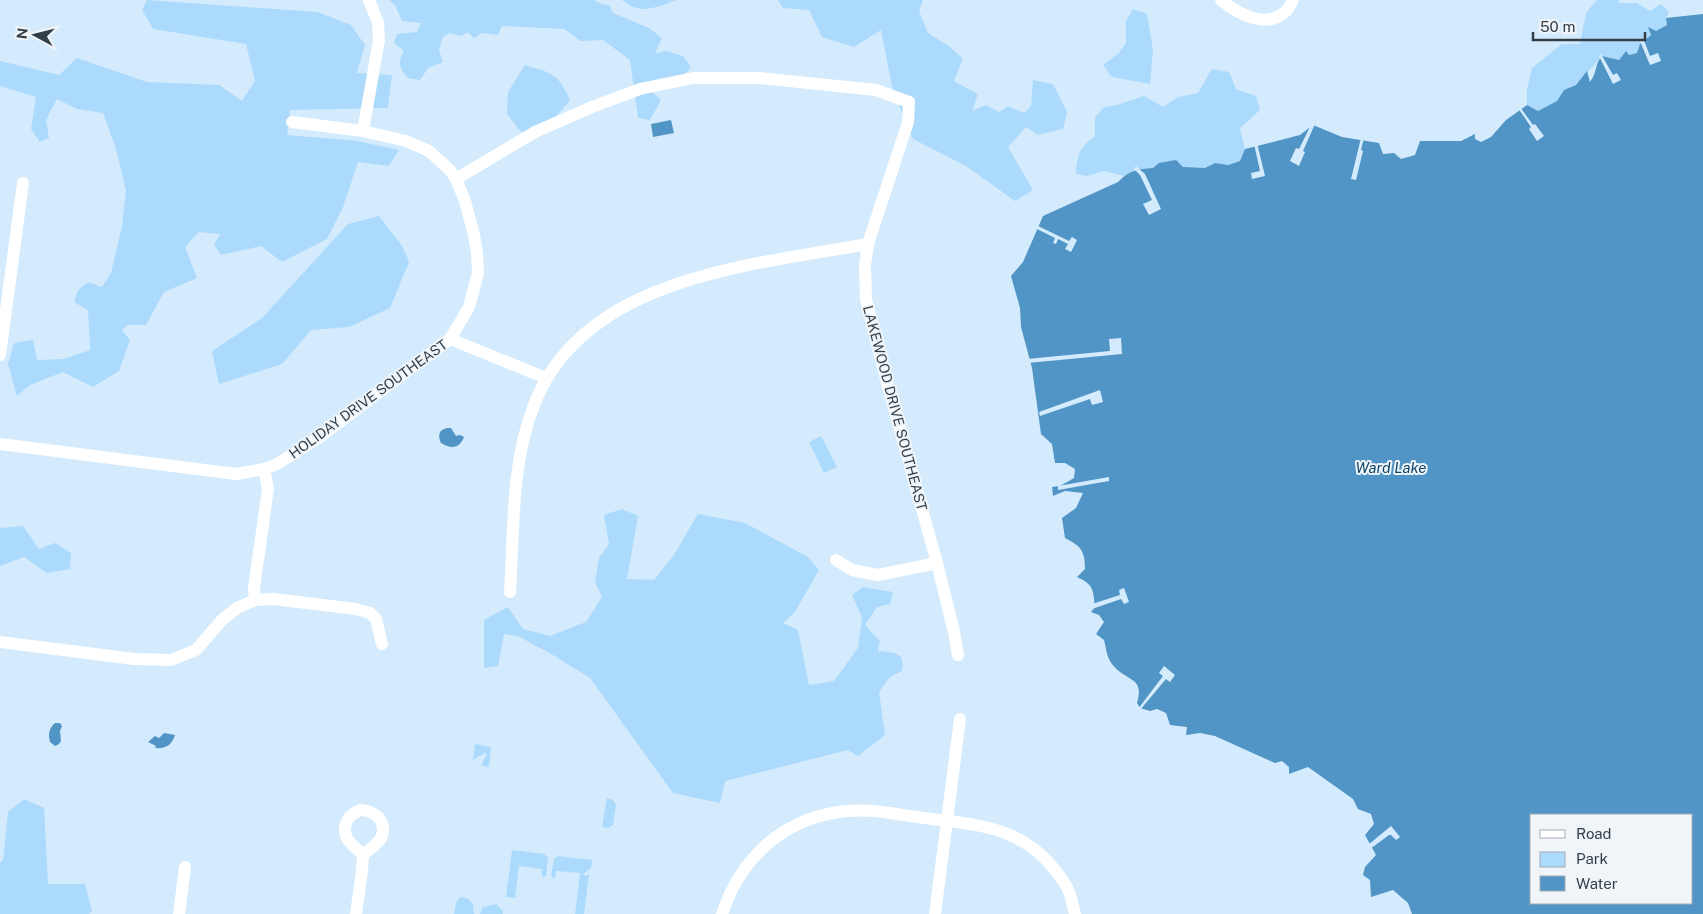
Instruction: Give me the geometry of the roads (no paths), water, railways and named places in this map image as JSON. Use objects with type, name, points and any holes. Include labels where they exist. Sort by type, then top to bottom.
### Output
[{"type":"street","points":[[363,131],[379,40],[378,23],[368,0]]},
{"type":"street","points":[[1221,0],[1236,12],[1265,20],[1276,18],[1286,12],[1293,0]]},
{"type":"street","name":"LAKEWOOD DRIVE SOUTHEAST","points":[[456,179],[535,132],[592,107],[640,89],[693,78],[760,78],[876,90],[909,102],[908,122],[868,244],[865,266],[866,300],[886,380],[937,563],[958,656]]},
{"type":"street","name":"HOLIDAY DRIVE SOUTHEAST","points":[[0,444],[236,474],[264,469],[277,464],[317,439],[450,340],[470,307],[478,273],[474,235],[456,179],[450,170],[429,151],[406,141],[363,131],[292,122]]},
{"type":"street","points":[[0,354],[23,183]]},
{"type":"street","points":[[510,592],[518,475],[531,413],[546,378],[565,354],[588,330],[618,309],[646,295],[715,271],[868,244]]},
{"type":"street","points":[[450,340],[546,378]]},
{"type":"street","points":[[255,600],[254,588],[268,489],[264,469]]},
{"type":"street","points":[[836,560],[852,570],[878,575],[937,563]]},
{"type":"street","points":[[0,642],[134,659],[171,660],[196,650],[222,620],[238,608],[255,600],[273,599],[356,609],[370,613],[376,619],[382,644]]},
{"type":"street","points":[[935,914],[960,719]]},
{"type":"street","points":[[722,914],[729,893],[744,869],[762,848],[797,824],[818,816],[839,812],[862,811],[947,821],[1010,834],[1028,843],[1045,857],[1069,891],[1075,914]]},
{"type":"street","points":[[356,914],[362,871],[362,855]]},
{"type":"street","points":[[179,914],[185,866]]},
{"type":"water","name":"Ward Lake","points":[[1703,14],[1703,914],[1412,914],[1408,903],[1393,890],[1371,897],[1370,880],[1363,875],[1365,867],[1376,855],[1365,835],[1374,824],[1371,814],[1358,809],[1353,799],[1308,767],[1289,774],[1289,767],[1282,761],[1275,763],[1215,736],[1200,733],[1186,735],[1187,727],[1170,725],[1166,713],[1157,709],[1150,711],[1140,708],[1137,703],[1139,694],[1136,684],[1117,670],[1110,662],[1104,640],[1096,634],[1104,622],[1099,615],[1091,612],[1095,607],[1092,588],[1077,577],[1085,569],[1083,553],[1075,544],[1065,538],[1062,518],[1076,508],[1083,493],[1065,491],[1053,496],[1052,487],[1060,486],[1074,478],[1075,469],[1065,463],[1055,463],[1052,444],[1041,434],[1032,368],[1021,327],[1020,308],[1011,276],[1023,262],[1043,216],[1118,182],[1134,171],[1153,168],[1159,163],[1176,160],[1183,167],[1205,168],[1215,163],[1228,165],[1240,161],[1245,149],[1300,135],[1313,125],[1342,137],[1379,143],[1383,154],[1394,153],[1401,159],[1415,155],[1420,141],[1461,141],[1475,134],[1475,139],[1481,142],[1491,137],[1506,120],[1527,105],[1538,111],[1557,101],[1564,90],[1576,85],[1587,71],[1590,82],[1602,56],[1619,60],[1626,51],[1629,55],[1637,53],[1640,44],[1651,35],[1648,27],[1656,31],[1667,25],[1666,18]]},
{"type":"water","points":[[671,120],[674,133],[653,137],[651,124]]},
{"type":"water","points":[[447,428],[451,428],[456,436],[464,437],[460,444],[455,447],[441,443],[439,434]]},
{"type":"water","points":[[55,723],[60,723],[62,726],[60,731],[61,741],[55,746],[50,742],[49,736],[50,729]]},
{"type":"water","points":[[164,733],[175,735],[168,746],[155,748],[156,746],[148,742],[155,736],[159,738]]}]
